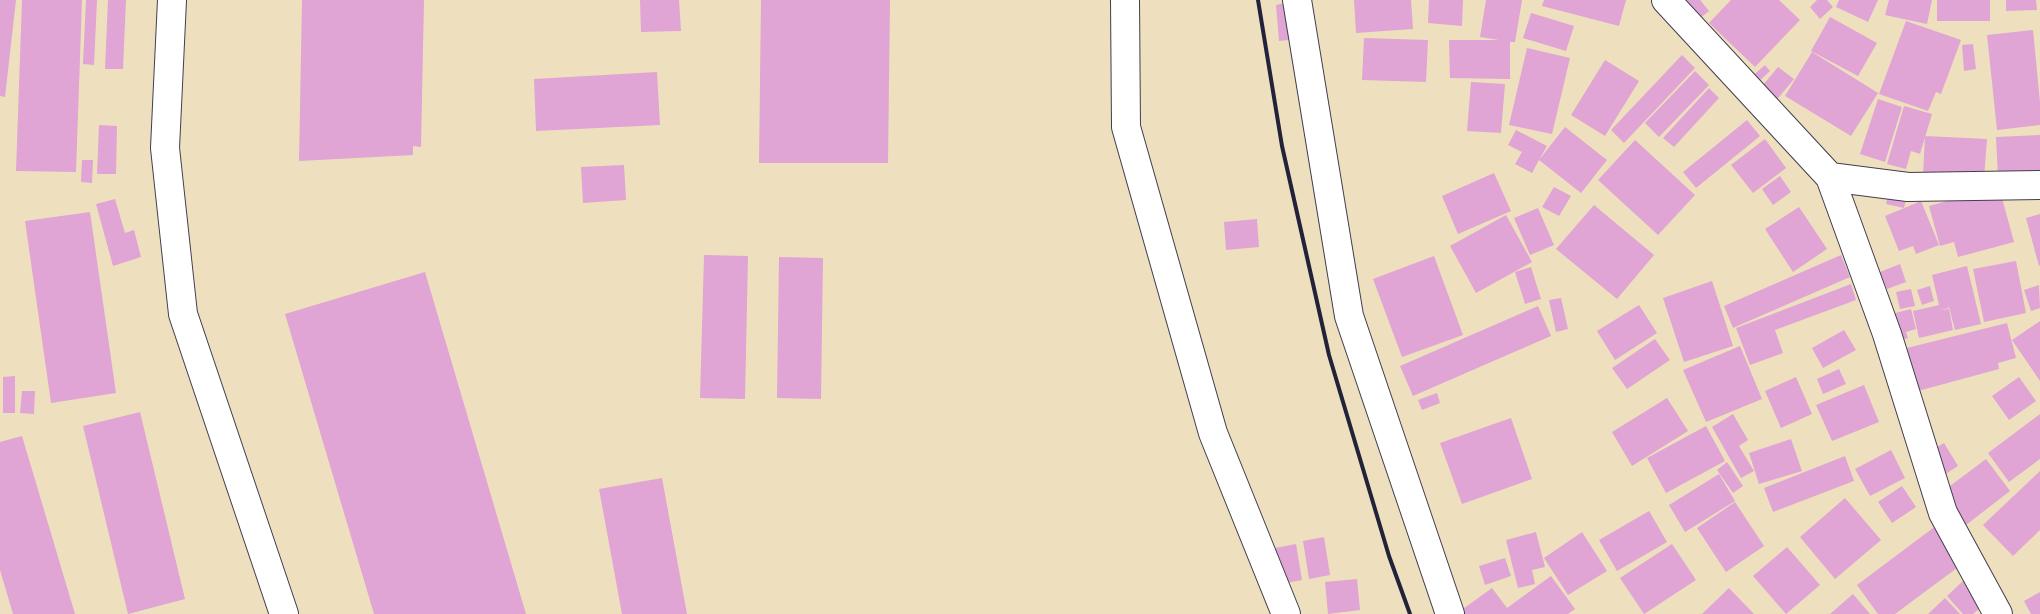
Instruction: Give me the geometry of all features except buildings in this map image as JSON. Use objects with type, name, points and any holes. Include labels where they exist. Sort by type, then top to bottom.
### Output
[{"type":"street","points":[[172,0],[165,148],[183,314],[284,614]]},
{"type":"street","points":[[1125,0],[1126,127],[1213,433],[1286,614]]},
{"type":"street","points":[[1296,0],[1349,316],[1450,614]]},
{"type":"street","points":[[1666,0],[1830,177],[1887,334],[1943,513],[1998,614]]},
{"type":"street","points":[[1830,177],[1908,187],[2040,185]]},
{"type":"railway","points":[[1258,0],[1282,146],[1329,355],[1389,556],[1410,614]]}]
